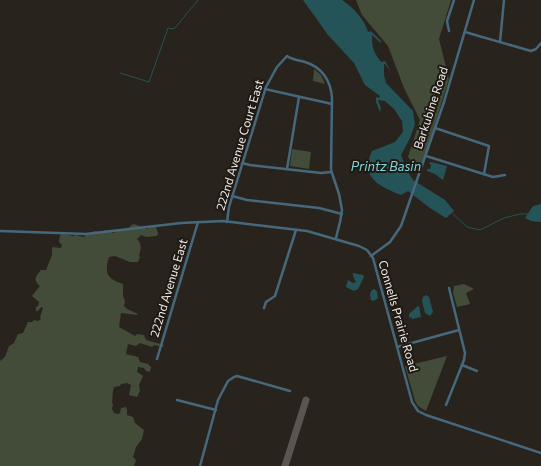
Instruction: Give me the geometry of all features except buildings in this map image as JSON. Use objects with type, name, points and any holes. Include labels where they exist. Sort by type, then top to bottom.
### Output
[{"type":"street","points":[[449,31],[447,21],[454,0]]},
{"type":"street","name":"Barkubine Road","points":[[371,256],[383,248],[401,226],[426,156],[474,0]]},
{"type":"street","points":[[500,42],[504,0]]},
{"type":"street","points":[[465,32],[531,51],[536,49],[541,43]]},
{"type":"street","name":"222nd Avenue Court East","points":[[227,222],[228,210],[232,196],[265,89],[272,74],[287,56],[312,65],[324,74],[332,91],[332,104]]},
{"type":"street","points":[[265,89],[332,104],[330,154],[331,172],[341,200],[342,214],[336,238]]},
{"type":"street","points":[[287,169],[299,96]]},
{"type":"street","points":[[435,128],[489,146],[484,174]]},
{"type":"street","points":[[426,156],[493,177],[505,175]]},
{"type":"street","points":[[242,162],[250,165],[321,173],[331,172]]},
{"type":"street","points":[[232,196],[247,200],[319,208],[342,214]]},
{"type":"street","name":"Connells Prairie Road","points":[[0,231],[86,234],[198,222],[227,222],[308,231],[359,246],[367,250],[371,256],[412,402],[418,411],[433,418],[541,453]]},
{"type":"street","name":"222nd Avenue East","points":[[156,360],[198,222]]},
{"type":"street","points":[[264,308],[266,302],[275,296],[296,230]]},
{"type":"street","points":[[446,405],[462,365],[465,353],[449,288]]},
{"type":"street","points":[[397,347],[459,330]]},
{"type":"street","points":[[462,365],[477,371]]},
{"type":"street","points":[[200,466],[218,400],[226,384],[234,376],[290,391]]},
{"type":"street","points":[[177,400],[216,410]]},
{"type":"green space","points":[[356,0],[451,0],[439,39],[449,79],[420,172],[408,157],[420,120],[404,88],[388,46],[362,15]]},
{"type":"green space","points":[[314,69],[321,75],[325,84],[313,81]]},
{"type":"green space","points":[[292,149],[311,152],[309,169],[290,166]]},
{"type":"green space","points":[[134,224],[147,229],[152,226],[156,227],[158,233],[157,236],[146,237],[141,235],[137,239],[141,247],[138,262],[130,262],[115,256],[109,257],[107,267],[108,275],[113,280],[123,284],[123,296],[125,301],[124,306],[138,314],[121,313],[119,327],[135,336],[137,334],[144,335],[146,340],[164,345],[163,347],[154,345],[152,347],[140,343],[136,346],[128,344],[126,354],[138,357],[140,362],[148,364],[151,367],[150,372],[146,371],[144,368],[138,367],[137,372],[143,376],[139,385],[140,391],[137,397],[129,395],[131,385],[127,383],[114,387],[113,389],[112,409],[114,413],[120,413],[121,408],[126,407],[127,415],[133,417],[135,423],[144,430],[142,439],[136,447],[133,457],[136,460],[134,466],[0,466],[0,361],[5,357],[9,346],[14,343],[18,334],[23,333],[28,322],[32,322],[34,320],[38,321],[41,319],[40,317],[43,308],[41,307],[38,311],[36,311],[36,307],[38,306],[39,302],[32,296],[40,286],[36,282],[36,278],[41,270],[46,270],[52,255],[52,247],[61,248],[62,245],[59,242],[60,235],[63,234],[84,237],[94,231],[101,233],[105,230],[113,233],[118,229],[129,229],[130,226]]},
{"type":"green space","points":[[464,284],[474,289],[466,293],[470,304],[457,307],[453,293],[454,286]]},
{"type":"green space","points":[[447,356],[426,411],[418,406],[415,401],[405,366]]},
{"type":"water","name":"Printz Basin","points":[[303,0],[342,0],[358,14],[368,32],[371,31],[381,41],[381,43],[372,35],[375,52],[381,62],[385,61],[391,72],[384,64],[386,83],[413,111],[415,124],[410,138],[401,155],[406,169],[413,180],[445,200],[454,211],[446,218],[408,191],[401,195],[393,192],[380,185],[370,175],[368,168],[372,151],[395,142],[403,132],[402,121],[394,109],[385,101],[378,100],[381,108],[380,112],[376,102],[376,97],[379,98],[380,96],[365,85],[354,63],[328,35]]},
{"type":"water","points":[[431,162],[447,166],[443,180],[435,174],[427,171],[427,169],[430,169],[431,165],[429,163]]},
{"type":"water","points":[[541,204],[541,222],[531,221],[525,218],[533,206]]},
{"type":"water","points":[[353,273],[363,275],[364,277],[358,289],[354,291],[346,287],[348,280],[353,283],[356,282]]},
{"type":"water","points":[[374,289],[377,291],[378,298],[374,301],[371,300],[370,295],[371,291]]},
{"type":"water","points":[[426,295],[429,297],[433,312],[430,316],[425,313],[422,301],[423,297]]},
{"type":"water","points":[[418,306],[421,317],[412,319],[411,317],[409,318],[409,314]]},
{"type":"waterway","points":[[120,73],[149,82],[168,28],[175,28],[198,0]]},
{"type":"waterway","points":[[451,212],[467,227],[480,230],[504,218],[520,214],[529,214]]},
{"type":"taxiway","points":[[285,466],[306,400]]}]
